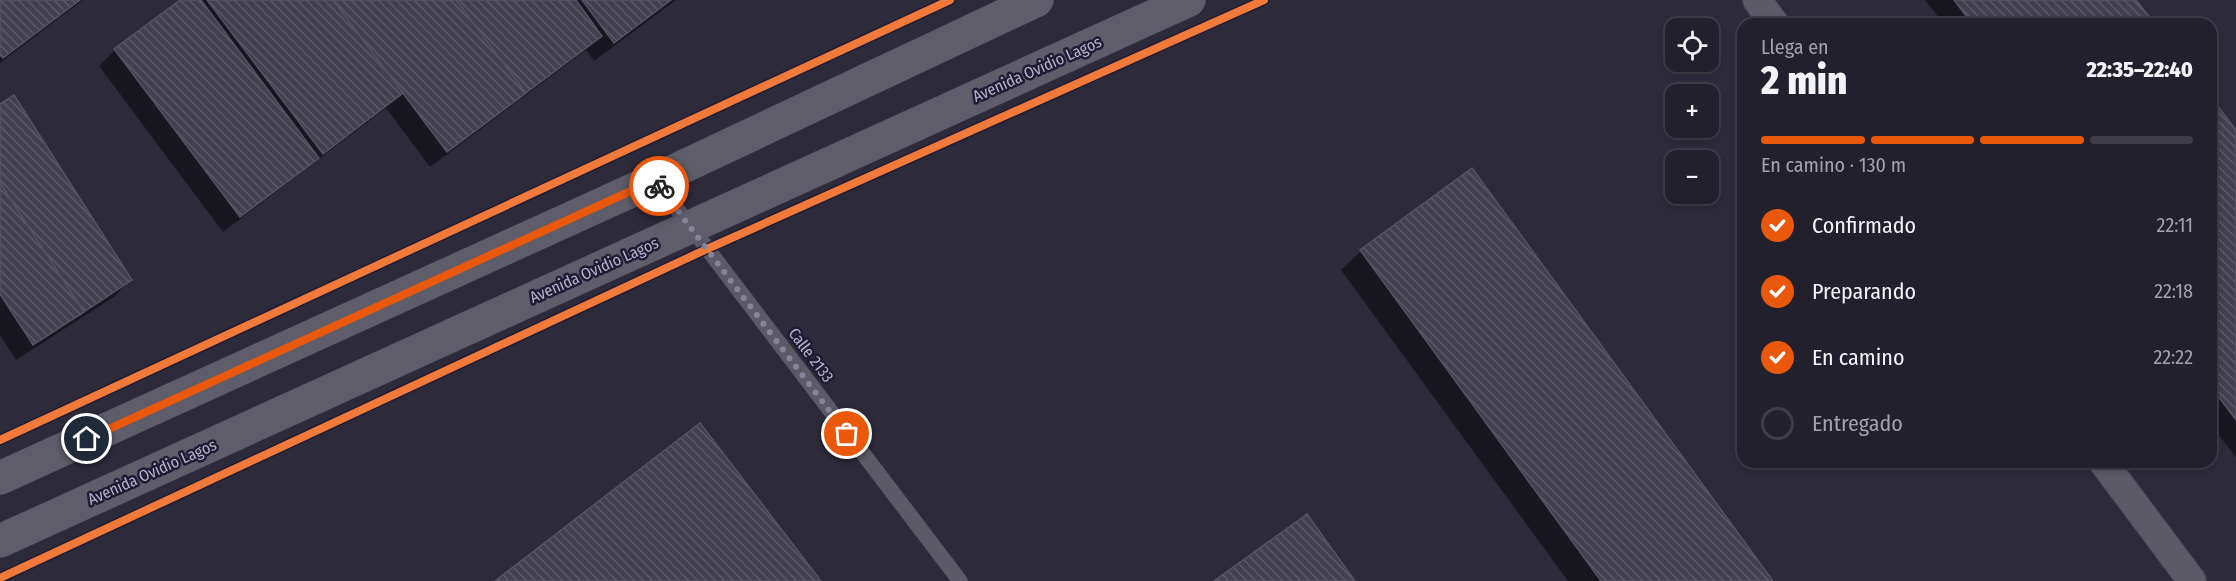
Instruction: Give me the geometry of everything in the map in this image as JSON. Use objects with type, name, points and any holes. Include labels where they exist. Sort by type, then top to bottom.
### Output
[{"type":"main road","points":[[0,478],[655,180],[1037,0]]},
{"type":"main road","name":"Avenida Ovidio Lagos","points":[[0,541],[1189,0]]},
{"type":"street","points":[[1756,0],[1770,18]]},
{"type":"street","points":[[2107,468],[2192,581]]},
{"type":"lane","name":"Calle 2133","points":[[655,180],[960,581]]},
{"type":"building","points":[[0,0],[80,0],[3,58],[0,55]]},
{"type":"building","points":[[180,0],[201,0],[319,158],[240,217],[114,49]]},
{"type":"building","points":[[207,0],[333,0],[403,93],[323,154]]},
{"type":"building","points":[[333,0],[456,0],[526,93],[447,152]]},
{"type":"building","points":[[456,0],[576,0],[602,36],[526,93]]},
{"type":"building","points":[[582,0],[671,0],[614,43]]},
{"type":"building","points":[[1954,0],[2136,0],[2150,18],[1968,18]]},
{"type":"building","points":[[14,95],[132,280],[84,312],[0,183],[0,104]]},
{"type":"building","points":[[2217,105],[2236,130],[2236,420],[2217,395]]},
{"type":"building","points":[[1472,168],[1773,581],[1601,581],[1360,250]]},
{"type":"building","points":[[0,183],[84,312],[33,345],[0,294]]},
{"type":"building","points":[[700,423],[821,581],[495,581]]},
{"type":"building","points":[[1307,514],[1355,581],[1214,581]]},
{"type":"cycle path","points":[[0,440],[950,0]]},
{"type":"cycle path","points":[[0,578],[707,249],[1264,0]]},
{"type":"way so far","points":[[659,186],[847,434]]},
{"type":"route","points":[[87,439],[655,180],[659,186]]}]
